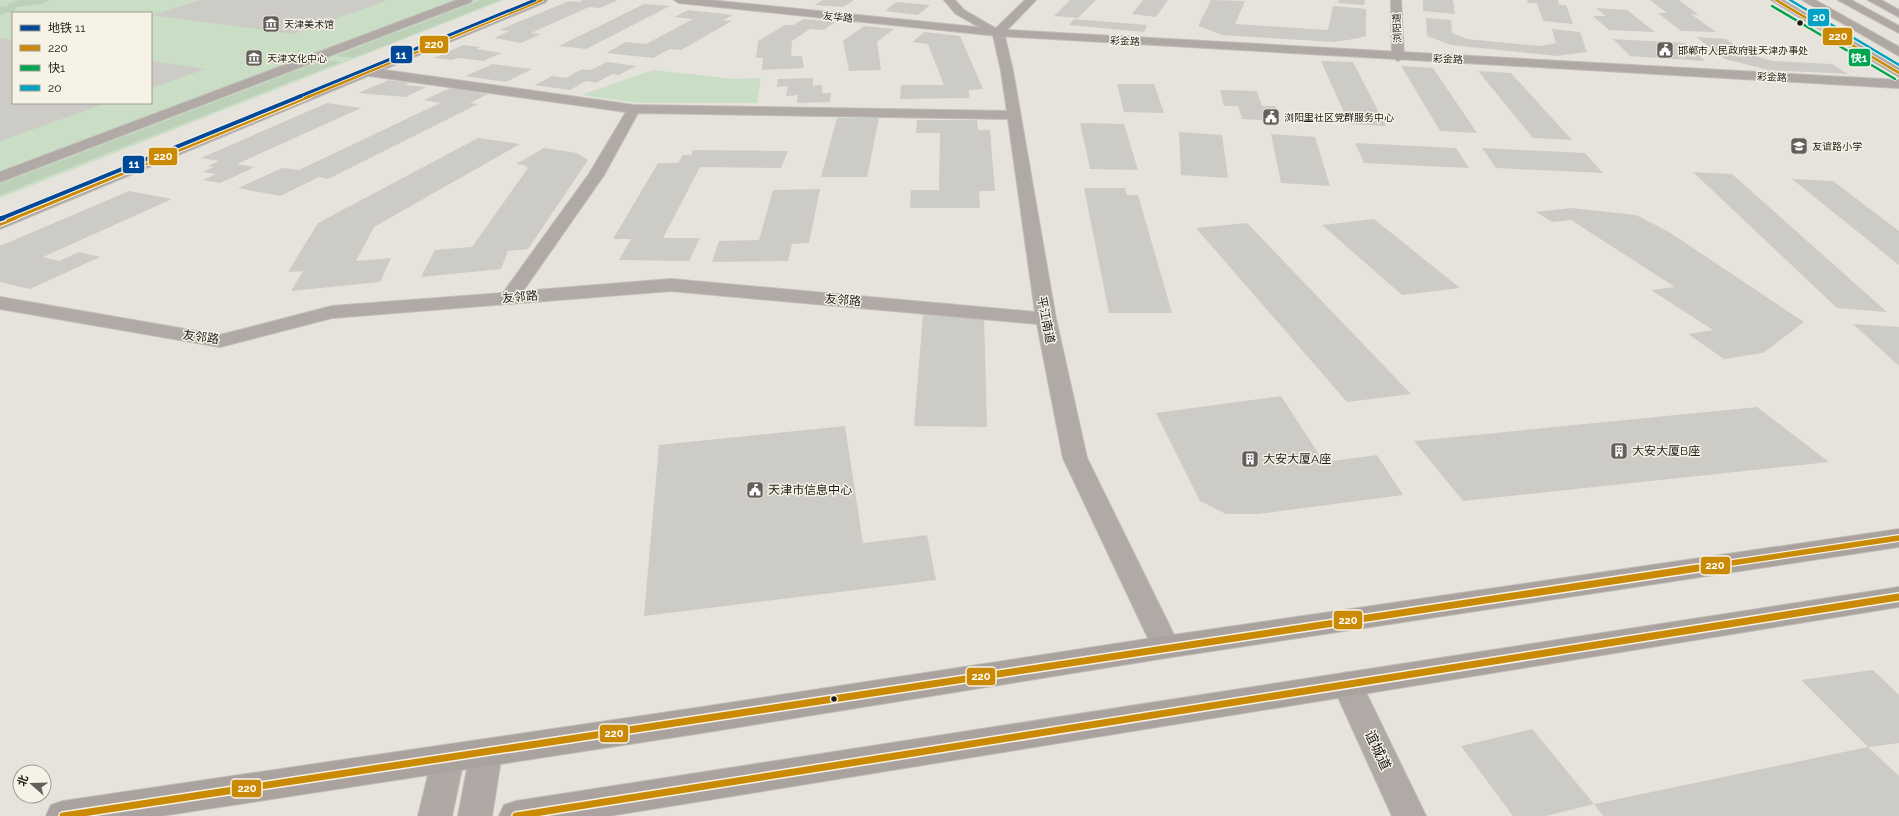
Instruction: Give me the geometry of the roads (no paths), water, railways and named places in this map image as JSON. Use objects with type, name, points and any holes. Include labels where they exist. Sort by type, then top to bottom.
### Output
[{"type":"highway","points":[[1807,0],[1899,52]]},
{"type":"highway","points":[[1843,0],[1899,30]]},
{"type":"main road","points":[[0,210],[518,0]]},
{"type":"main road","points":[[0,224],[542,0]]},
{"type":"main road","name":"友华路","points":[[679,0],[998,33]]},
{"type":"main road","points":[[998,33],[1031,0]]},
{"type":"main road","points":[[1776,0],[1899,73]]},
{"type":"main road","points":[[1874,0],[1899,14]]},
{"type":"main road","name":"彩金路","points":[[998,33],[1398,57],[1899,84]]},
{"type":"main road","points":[[63,816],[486,753],[1166,647],[1899,538]]},
{"type":"main road","points":[[516,816],[1899,597]]},
{"type":"main road","points":[[475,816],[486,753]]},
{"type":"main road","points":[[435,816],[448,758]]},
{"type":"street","points":[[0,177],[467,0]]},
{"type":"street","points":[[949,0],[960,12],[998,33]]},
{"type":"street","name":"浏阳道","points":[[1396,0],[1398,57]]},
{"type":"street","name":"平江南道","points":[[998,33],[1007,71],[1046,319],[1075,458],[1166,647]]},
{"type":"street","points":[[370,72],[634,109],[1014,115]]},
{"type":"street","points":[[509,298],[596,175],[634,109]]},
{"type":"street","name":"友邻路","points":[[0,303],[220,341],[332,312],[671,284],[1046,319]]},
{"type":"street","name":"谊城道","points":[[1347,684],[1409,816]]},
{"type":"metro line","name":"11","points":[[0,219],[535,0]]},
{"type":"place","name":"天津美术馆","points":[[271,24]]},
{"type":"place","name":"邯郸市人民政府驻天津办事处","points":[[1665,50]]},
{"type":"place","name":"天津文化中心","points":[[254,58]]},
{"type":"place","name":"浏阳里社区党群服务中心","points":[[1271,117]]},
{"type":"place","name":"友谊路小学","points":[[1799,146]]},
{"type":"place","name":"大安大厦B座","points":[[1619,451]]},
{"type":"place","name":"大安大厦A座","points":[[1250,459]]},
{"type":"place","name":"天津市信息中心","points":[[755,490]]}]
